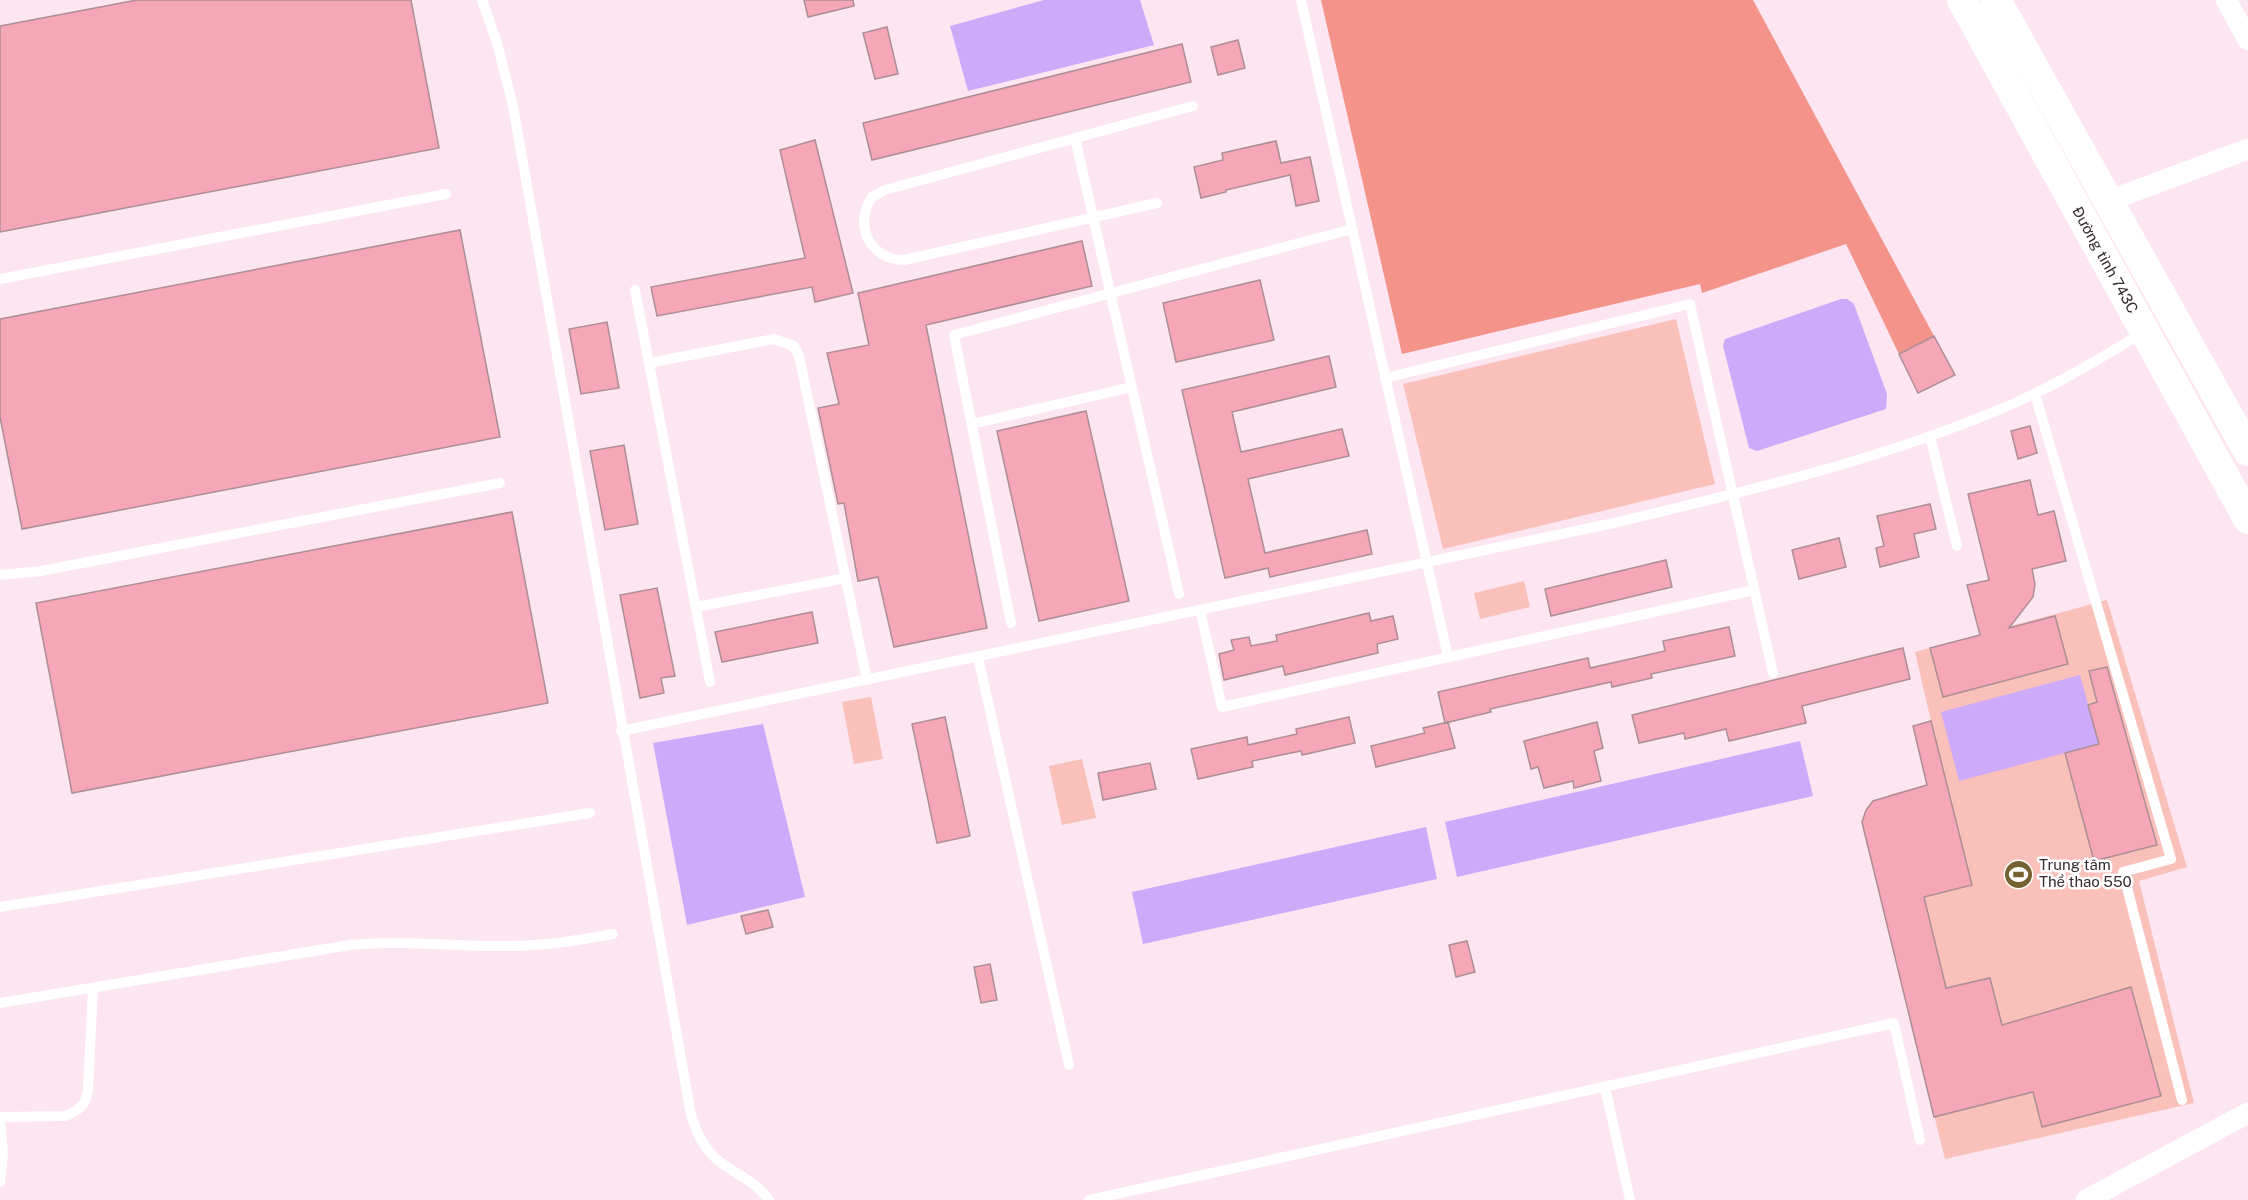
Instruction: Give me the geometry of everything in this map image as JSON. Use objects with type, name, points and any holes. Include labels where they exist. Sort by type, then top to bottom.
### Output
[{"type":"main road","name":"Đường tỉnh 743C","points":[[1962,0],[2248,519]]},
{"type":"main road","name":"Đường tỉnh 743C","points":[[1996,0],[2248,451]]},
{"type":"main road","points":[[2081,216],[2108,201]]},
{"type":"main road","points":[[2144,332],[2173,315]]},
{"type":"street","points":[[2226,0],[2248,40]]},
{"type":"street","points":[[2108,201],[2248,149]]},
{"type":"street","points":[[2086,1200],[2248,1113]]},
{"type":"lane","points":[[483,0],[513,106],[621,731],[694,1126],[713,1156],[723,1165],[746,1177],[768,1200]]},
{"type":"lane","points":[[1301,0],[1448,657]]},
{"type":"lane","points":[[1157,202],[904,260],[882,256],[871,245],[864,229],[867,204],[872,197],[885,190],[1193,106]]},
{"type":"lane","points":[[1075,138],[1179,594]]},
{"type":"lane","points":[[0,279],[446,194]]},
{"type":"lane","points":[[1011,623],[954,335],[1352,229]]},
{"type":"lane","points":[[635,290],[710,682]]},
{"type":"lane","points":[[1385,378],[1690,304],[1773,673]]},
{"type":"lane","points":[[621,731],[1614,524],[1733,495],[1930,436],[2035,394],[2144,332]]},
{"type":"lane","points":[[649,363],[774,339],[794,346],[799,356],[867,680]]},
{"type":"lane","points":[[972,424],[1132,387]]},
{"type":"lane","points":[[2035,394],[2171,859],[2123,872],[2182,1100]]},
{"type":"lane","points":[[1930,436],[1957,546]]},
{"type":"lane","points":[[0,575],[41,570],[500,483]]},
{"type":"lane","points":[[696,608],[846,578]]},
{"type":"lane","points":[[1200,610],[1222,707],[1754,590]]},
{"type":"lane","points":[[978,657],[1069,1065]]},
{"type":"lane","points":[[0,907],[590,813]]},
{"type":"lane","points":[[0,1003],[350,945],[405,941],[500,946],[576,941],[614,934]]},
{"type":"lane","points":[[0,1182],[3,1154],[0,1119],[65,1116],[73,1113],[84,1103],[88,1090],[93,988]]},
{"type":"lane","points":[[1089,1200],[1894,1023],[1920,1140]]},
{"type":"lane","points":[[1605,1087],[1630,1200]]},
{"type":"shaded area","points":[[1044,0],[1140,0],[1154,45],[968,91],[950,26]]},
{"type":"shaded area","points":[[1321,0],[1753,0],[1934,336],[1899,354],[1846,244],[1702,293],[1700,284],[1402,354]]},
{"type":"shaded area","points":[[1841,299],[1847,299],[1854,304],[1887,394],[1886,409],[1757,451],[1749,448],[1723,346],[1725,339]]},
{"type":"shaded area","points":[[1676,319],[1715,484],[1443,549],[1403,384]]},
{"type":"shaded area","points":[[1524,581],[1530,607],[1480,619],[1474,593]]},
{"type":"shaded area","name":"Trung tâm Thể thao 550","points":[[2107,600],[2187,867],[2139,881],[2194,1103],[1945,1159],[1863,830],[1864,818],[1868,809],[1884,797],[1927,785],[1931,721],[1915,652]]},
{"type":"shaded area","points":[[2080,675],[2099,744],[1959,781],[1941,712]]},
{"type":"shaded area","points":[[871,697],[883,759],[854,764],[842,702]]},
{"type":"shaded area","points":[[763,724],[805,897],[687,925],[653,743]]},
{"type":"shaded area","points":[[1800,741],[1813,796],[1457,877],[1445,822]]},
{"type":"shaded area","points":[[1082,759],[1096,818],[1062,825],[1049,766]]},
{"type":"shaded area","points":[[1426,827],[1437,879],[1143,944],[1132,892]]},
{"type":"building","points":[[137,0],[411,0],[439,148],[0,232],[0,26]]},
{"type":"building","points":[[804,0],[853,0],[854,6],[808,17]]},
{"type":"building","points":[[887,27],[898,74],[875,79],[863,33]]},
{"type":"building","points":[[1238,40],[1245,68],[1218,75],[1211,47]]},
{"type":"building","points":[[1182,44],[1191,82],[872,160],[863,123]]},
{"type":"building","points":[[815,140],[853,293],[815,302],[812,287],[657,316],[651,287],[805,258],[780,150]]},
{"type":"building","points":[[1276,141],[1281,163],[1310,157],[1319,201],[1296,206],[1290,175],[1201,198],[1194,167],[1223,160],[1222,153]]},
{"type":"building","points":[[460,230],[500,437],[22,529],[0,417],[0,319]]},
{"type":"building","points":[[1082,241],[1092,286],[926,325],[987,628],[894,647],[878,577],[858,581],[844,503],[838,504],[818,408],[839,404],[827,353],[869,345],[858,293]]},
{"type":"building","points":[[1260,280],[1274,340],[1176,362],[1163,303]]},
{"type":"building","points":[[607,322],[619,388],[581,394],[569,329]]},
{"type":"building","points":[[1934,336],[1955,375],[1918,393],[1899,354]]},
{"type":"building","points":[[1329,356],[1336,387],[1232,412],[1241,452],[1342,429],[1349,456],[1248,479],[1265,553],[1367,530],[1372,554],[1270,577],[1268,568],[1225,578],[1182,390]]},
{"type":"building","points":[[1086,411],[1129,601],[1039,621],[997,431]]},
{"type":"building","points":[[2030,426],[2037,453],[2018,459],[2011,431]]},
{"type":"building","points":[[624,445],[638,524],[605,530],[590,451]]},
{"type":"building","points":[[2030,480],[2038,515],[2054,511],[2066,561],[2032,569],[2035,584],[2033,597],[2009,628],[2055,616],[2068,664],[1943,697],[1930,648],[1980,635],[1967,585],[1989,580],[1968,494]]},
{"type":"building","points":[[1930,504],[1936,529],[1914,534],[1919,557],[1880,567],[1876,548],[1884,546],[1877,516]]},
{"type":"building","points":[[512,512],[548,703],[72,793],[36,603]]},
{"type":"building","points":[[1839,538],[1846,567],[1799,579],[1792,550]]},
{"type":"building","points":[[1666,560],[1672,587],[1551,616],[1545,589]]},
{"type":"building","points":[[657,588],[675,676],[661,678],[664,693],[640,698],[620,595]]},
{"type":"building","points":[[812,612],[818,643],[722,662],[715,632]]},
{"type":"building","points":[[1369,613],[1371,621],[1393,616],[1398,639],[1377,644],[1378,653],[1285,675],[1283,666],[1224,680],[1219,654],[1234,650],[1231,640],[1249,637],[1251,646],[1277,641],[1276,635]]},
{"type":"building","points":[[1729,627],[1735,656],[1651,674],[1652,678],[1612,687],[1611,682],[1490,709],[1491,712],[1445,723],[1438,692],[1588,658],[1590,668],[1665,651],[1663,641]]},
{"type":"building","points":[[1903,648],[1910,679],[1802,706],[1806,723],[1729,741],[1726,729],[1685,739],[1684,733],[1639,743],[1632,715]]},
{"type":"building","points":[[2107,667],[2157,845],[2094,861],[2065,753],[2099,744],[2088,705],[2097,702],[2089,671]]},
{"type":"building","points":[[945,717],[970,836],[937,843],[912,724]]},
{"type":"building","points":[[1349,717],[1355,743],[1302,755],[1301,751],[1252,761],[1253,767],[1198,779],[1191,749],[1247,737],[1248,745],[1297,734],[1296,729]]},
{"type":"building","points":[[1931,721],[1972,885],[1924,897],[1946,988],[1990,978],[2002,1025],[2131,987],[2161,1096],[2042,1127],[2033,1092],[1934,1117],[1862,822],[1866,810],[1873,801],[1927,785],[1913,726]]},
{"type":"building","points":[[1448,722],[1455,748],[1376,767],[1371,746],[1425,733],[1423,728]]},
{"type":"building","points":[[1597,722],[1603,748],[1594,751],[1601,781],[1574,788],[1573,781],[1544,788],[1538,767],[1531,769],[1524,741]]},
{"type":"building","points":[[1150,763],[1156,789],[1103,800],[1098,773]]},
{"type":"building","points":[[768,910],[773,927],[746,934],[741,916]]},
{"type":"building","points":[[1467,941],[1475,972],[1456,977],[1449,945]]},
{"type":"building","points":[[990,964],[997,1000],[981,1003],[974,967]]},
{"type":"place","name":"Trung tâm Thể thao 550","points":[[2018,874]]}]
